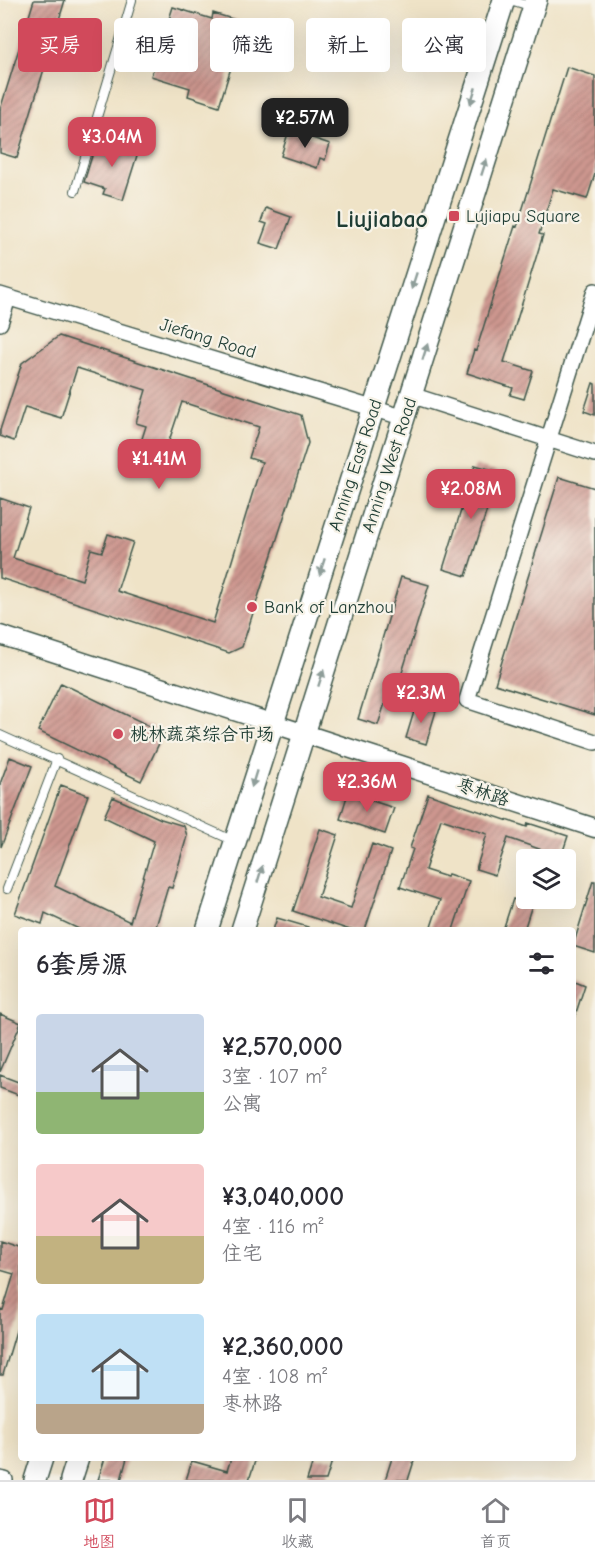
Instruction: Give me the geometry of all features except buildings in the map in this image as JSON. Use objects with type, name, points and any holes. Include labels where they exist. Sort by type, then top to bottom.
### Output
[{"type":"main road","name":"Anning East Road","points":[[208,927],[504,0]]},
{"type":"main road","name":"Anning West Road","points":[[243,927],[535,4]]},
{"type":"main road","points":[[35,1480],[41,1461]]},
{"type":"main road","points":[[71,1480],[77,1461]]},
{"type":"street","points":[[595,291],[467,700],[595,742]]},
{"type":"street","name":"Jiefang Road","points":[[4,296],[405,418]]},
{"type":"street","points":[[0,323],[4,296]]},
{"type":"street","points":[[411,395],[595,454]]},
{"type":"street","name":"枣林路","points":[[0,635],[595,828]]},
{"type":"street","points":[[0,1479],[5,1480]]},
{"type":"lane","points":[[75,191],[132,0]]},
{"type":"lane","points":[[510,0],[535,4]]},
{"type":"lane","points":[[0,735],[234,841]]},
{"type":"lane","points":[[7,889],[57,759]]},
{"type":"place","name":"Lujiapu Square","points":[[454,216]]},
{"type":"place","name":"Bank of Lanzhou","points":[[252,607]]},
{"type":"place","name":"桃林蔬菜综合市场","points":[[118,734]]},
{"type":"district","name":"Liujiabao","points":[[382,219]]}]
